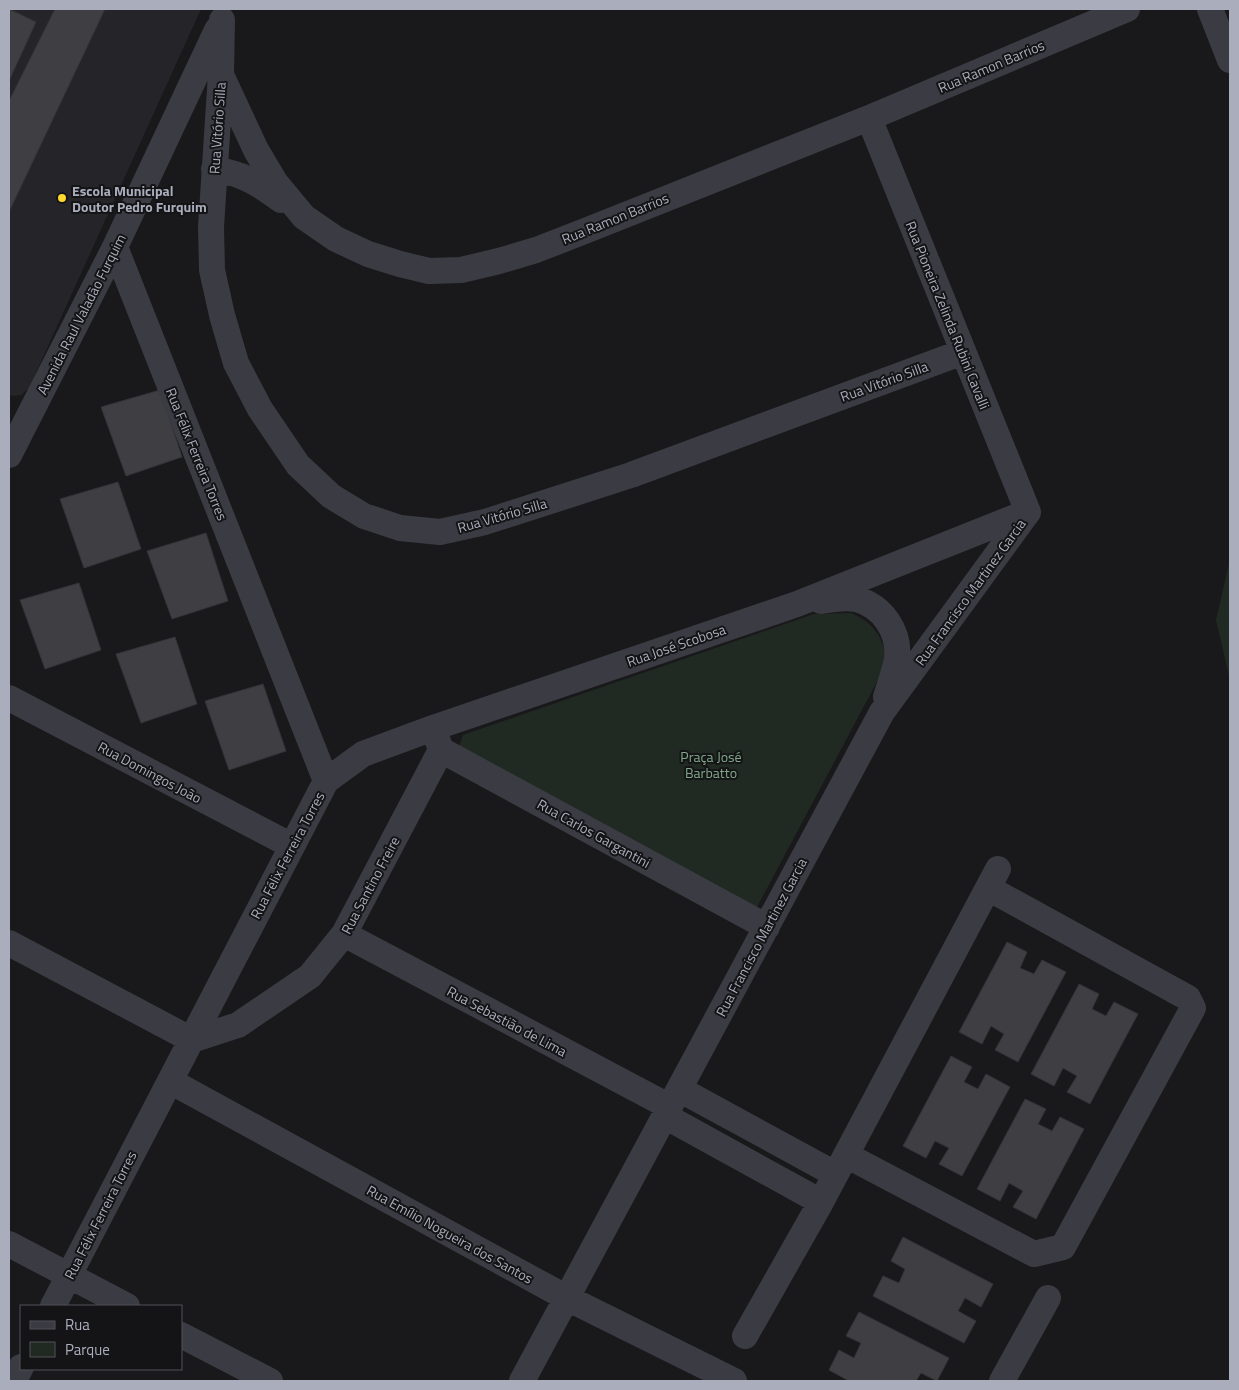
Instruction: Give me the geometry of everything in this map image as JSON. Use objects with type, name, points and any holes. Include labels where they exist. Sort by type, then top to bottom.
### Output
[{"type":"street","name":"Rua Ramon Barrios","points":[[224,15],[221,74],[256,150],[275,182],[304,216],[336,239],[368,254],[428,271],[461,270],[536,250],[868,118],[1127,9]]},
{"type":"street","points":[[1210,9],[1230,60]]},
{"type":"street","name":"Avenida Raul Valadão Furquim","points":[[9,456],[15,429],[115,246],[224,15]]},
{"type":"street","name":"Rua Vitório Silla","points":[[221,74],[211,227],[212,270],[222,315],[236,363],[260,409],[298,465],[331,496],[364,516],[400,528],[440,532],[485,522],[632,475],[963,352]]},
{"type":"street","name":"Rua Pioneira Zelinda Rubini Cavalli","points":[[868,118],[1028,512]]},
{"type":"street","points":[[214,169],[234,173],[256,181],[304,216]]},
{"type":"street","name":"Rua Félix Ferreira Torres","points":[[54,1305],[326,781],[115,246]]},
{"type":"street","name":"Rua José Scobosa","points":[[326,781],[363,754],[437,739],[797,604],[1028,512]]},
{"type":"street","name":"Rua Francisco Martinez Garcia","points":[[522,1381],[882,712],[1028,512]]},
{"type":"street","points":[[797,604],[833,599],[855,599],[874,606],[887,620],[896,638],[897,658],[882,712]]},
{"type":"street","name":"Rua Domingos João","points":[[9,698],[292,846]]},
{"type":"street","name":"Rua Carlos Gargantini","points":[[437,739],[767,927]]},
{"type":"street","name":"Rua Santino Freire","points":[[192,1040],[238,1025],[310,976],[344,934],[437,739]]},
{"type":"street","points":[[671,1104],[840,1165],[1034,1254],[1063,1247],[1193,1008],[1188,998],[993,878],[840,1165],[821,1202],[745,1336]]},
{"type":"street","name":"Rua Sebastião de Lima","points":[[344,934],[671,1104]]},
{"type":"street","points":[[9,943],[192,1040]]},
{"type":"street","name":"Rua Emílio Nogueira dos Santos","points":[[170,1081],[567,1298],[734,1381]]},
{"type":"street","points":[[671,1104],[821,1202]]},
{"type":"street","points":[[9,1244],[125,1305]]},
{"type":"street","points":[[1002,1381],[1048,1298]]},
{"type":"street","points":[[182,1336],[270,1381]]},
{"type":"street","points":[[14,1381],[20,1369]]},
{"type":"shaded area","name":"Escola Municipal Doutor Pedro Furquim","points":[[9,9],[201,9],[29,388],[21,395],[13,396],[9,394]]},
{"type":"green space","points":[[1230,559],[1230,680],[1216,620]]},
{"type":"green space","name":"Praça José Barbatto","points":[[851,613],[866,621],[876,631],[883,644],[888,661],[755,911],[459,747],[463,735],[814,614]]},
{"type":"building","points":[[9,9],[36,22],[9,81]]},
{"type":"building","points":[[55,9],[105,9],[9,212],[9,101]]},
{"type":"building","points":[[160,390],[182,457],[126,476],[101,407]]},
{"type":"building","points":[[118,482],[141,549],[84,568],[60,499]]},
{"type":"building","points":[[206,533],[228,601],[172,619],[147,551]]},
{"type":"building","points":[[79,583],[101,650],[45,669],[20,600]]},
{"type":"building","points":[[175,637],[197,704],[141,723],[116,654]]},
{"type":"building","points":[[263,684],[286,751],[229,770],[205,701]]},
{"type":"building","points":[[1007,942],[1027,952],[1020,968],[1034,974],[1042,960],[1066,972],[1018,1062],[995,1050],[1004,1034],[991,1026],[982,1044],[959,1032]]},
{"type":"building","points":[[1079,984],[1099,994],[1092,1009],[1106,1016],[1114,1002],[1138,1014],[1090,1104],[1067,1092],[1077,1076],[1063,1068],[1054,1086],[1031,1074]]},
{"type":"building","points":[[951,1056],[972,1067],[964,1082],[978,1089],[986,1074],[1010,1087],[962,1176],[939,1164],[949,1148],[935,1141],[926,1158],[903,1146]]},
{"type":"building","points":[[1025,1099],[1046,1109],[1038,1124],[1052,1131],[1060,1117],[1084,1129],[1036,1219],[1013,1207],[1023,1191],[1009,1183],[1000,1201],[977,1189]]},
{"type":"building","points":[[903,1237],[993,1284],[981,1307],[965,1298],[958,1311],[976,1321],[964,1343],[873,1296],[883,1276],[899,1283],[905,1269],[891,1261]]},
{"type":"building","points":[[859,1312],[949,1358],[937,1381],[921,1373],[916,1381],[849,1381],[829,1370],[839,1350],[854,1358],[861,1343],[846,1336]]},
{"type":"place","name":"Escola Municipal Doutor Pedro Furquim","points":[[62,198]]}]
